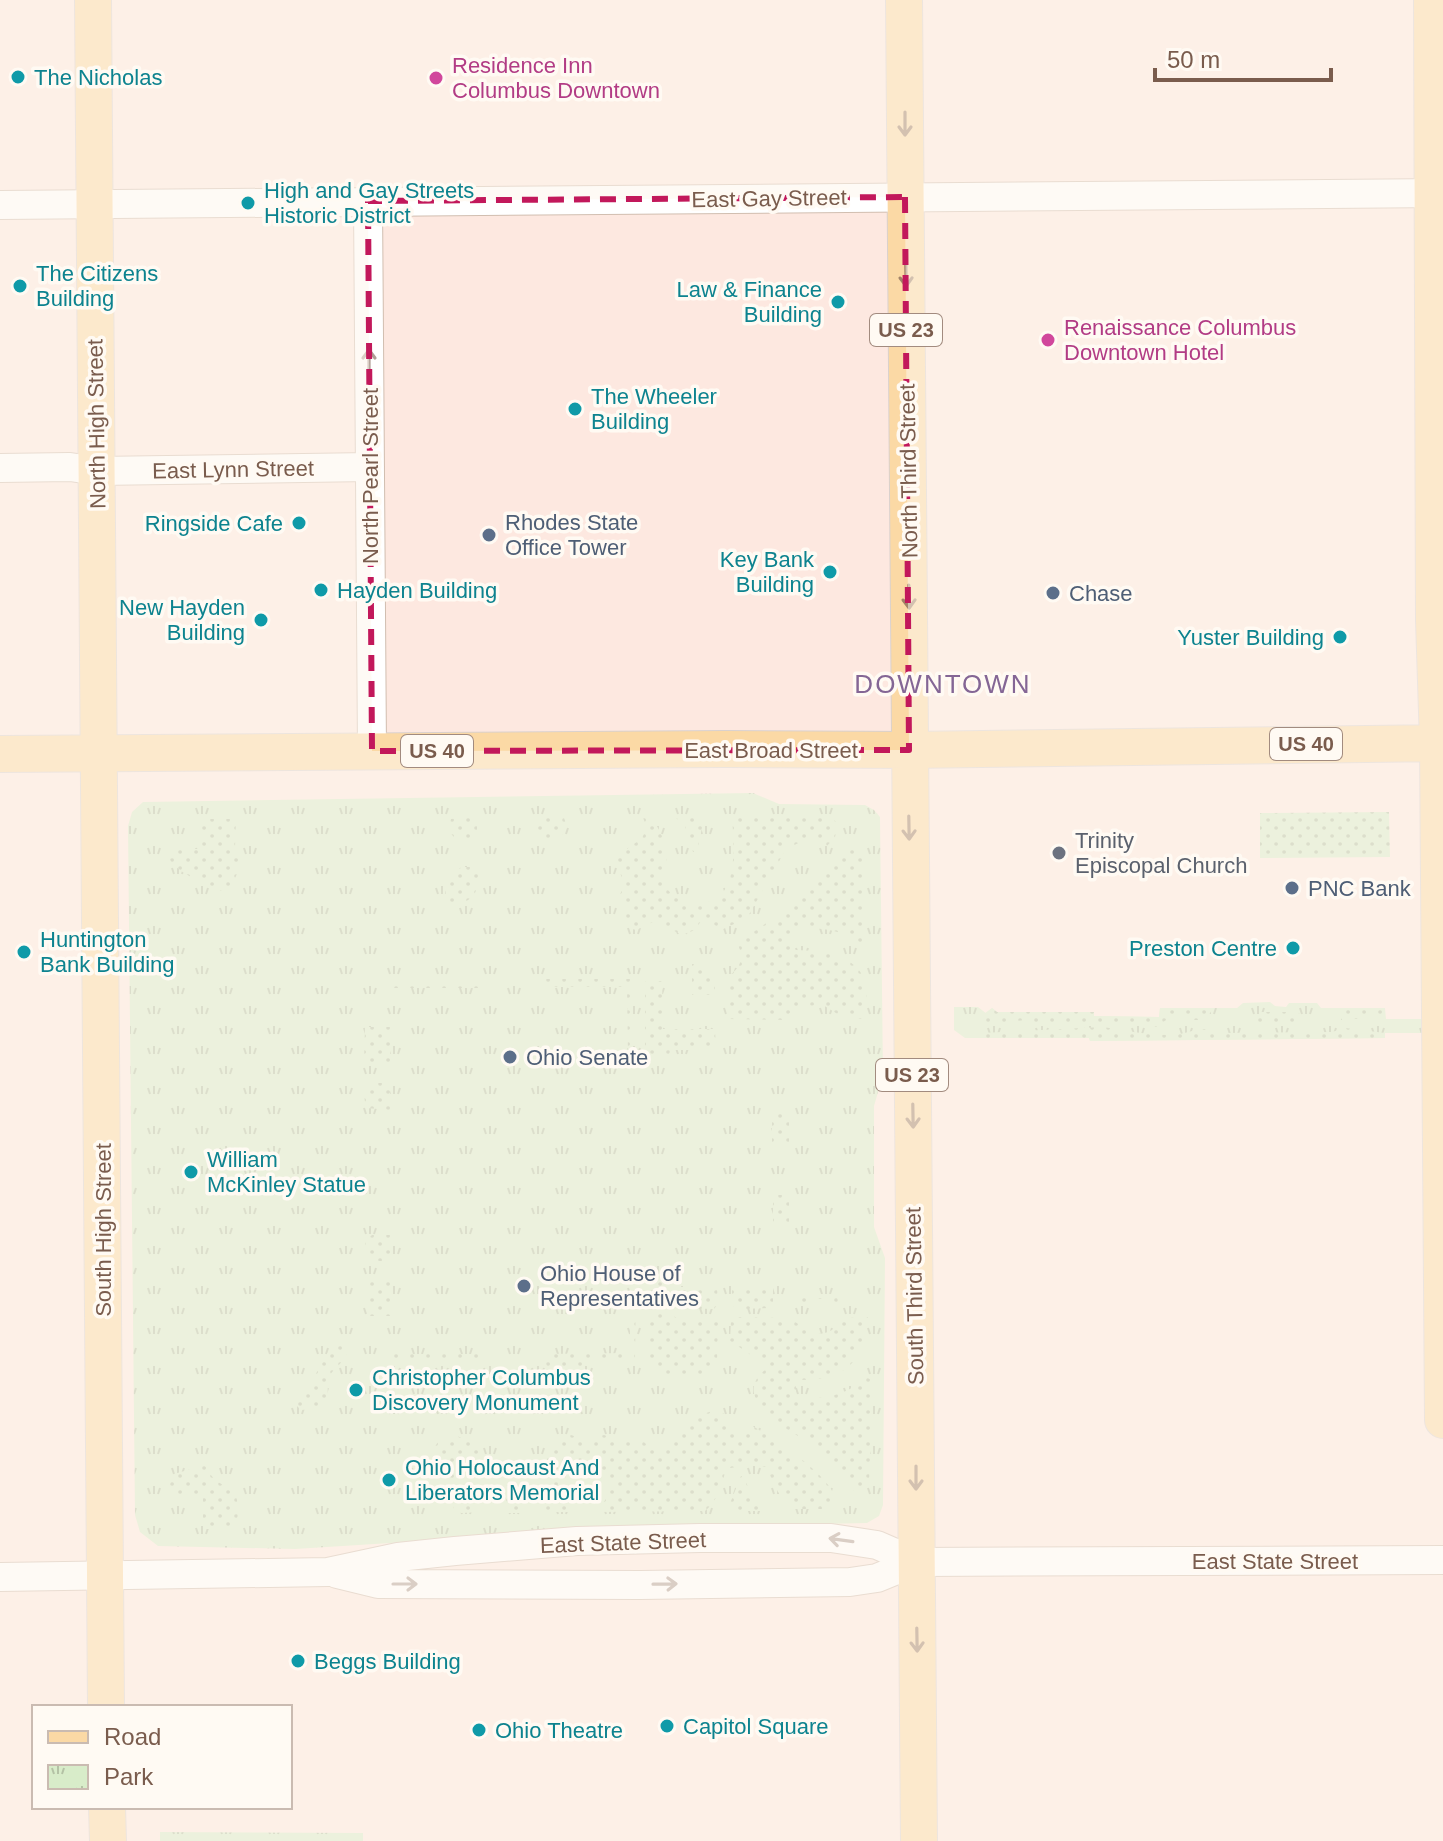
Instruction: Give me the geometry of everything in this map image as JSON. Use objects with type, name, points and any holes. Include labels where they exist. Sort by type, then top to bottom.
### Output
[{"type":"main road","name":"North High Street","points":[[93,0],[99,752]]},
{"type":"main road","name":"North Third Street","points":[[904,0],[909,750]]},
{"type":"main road","points":[[1432,0],[1438,193],[1434,620],[1440,743],[1443,1420]]},
{"type":"main road","name":"East Broad Street","points":[[99,752],[909,750],[1440,743]]},
{"type":"main road","name":"South Third Street","points":[[909,750],[919,1841]]},
{"type":"main road","name":"US 40","points":[[0,754],[99,752]]},
{"type":"main road","name":"South High Street","points":[[99,752],[106,1705]]},
{"type":"main road","points":[[107,1809],[108,1841]]},
{"type":"street","name":"East Gay Street","points":[[0,205],[1438,193]]},
{"type":"street","name":"North Pearl Street","points":[[368,201],[372,751]]},
{"type":"street","name":"East Lynn Street","points":[[0,468],[70,467],[97,471],[370,467]]},
{"type":"street","name":"East State Street","points":[[0,1577],[328,1572],[398,1557],[441,1553],[577,1541],[700,1538],[831,1538],[877,1545],[916,1562]]},
{"type":"street","name":"East State Street","points":[[328,1572],[378,1584],[640,1585],[850,1582],[877,1578],[916,1562],[1443,1560]]},
{"type":"highlighted area","points":[[905,197],[909,750],[372,751],[368,201]]},
{"type":"shaded area","points":[[0,0],[1432,0],[1443,193],[1443,1841],[0,1841]]},
{"type":"green space","points":[[753,793],[779,804],[865,805],[880,817],[883,1075],[874,1106],[874,1227],[885,1258],[883,1505],[879,1516],[867,1523],[629,1528],[295,1549],[158,1546],[140,1532],[135,1515],[128,826],[132,812],[143,802]]},
{"type":"green space","points":[[1389,812],[1390,857],[1260,858],[1260,813]]},
{"type":"green space","points":[[642,815],[649,815],[663,839],[666,863],[662,881],[674,896],[691,902],[707,902],[719,897],[726,887],[733,859],[732,816],[831,817],[838,824],[835,837],[827,846],[811,837],[786,849],[747,918],[721,930],[711,922],[701,921],[695,930],[682,935],[655,921],[636,930],[629,928],[624,920],[628,905],[619,896],[625,885],[616,857],[642,838],[647,828]]},
{"type":"green space","points":[[477,816],[477,842],[460,840],[448,828],[451,819]]},
{"type":"green space","points":[[538,816],[564,818],[567,826],[560,838],[538,842]]},
{"type":"green space","points":[[674,816],[704,818],[697,852],[693,852],[685,826]]},
{"type":"green space","points":[[198,819],[236,819],[235,848],[244,858],[228,894],[181,871],[168,857],[166,849],[198,849]]},
{"type":"green space","points":[[850,846],[863,850],[865,946],[830,930],[793,928],[791,950],[824,953],[856,966],[866,986],[865,1019],[844,1018],[823,1005],[806,1006],[797,1013],[793,1010],[788,1020],[727,1019],[726,977],[740,963],[737,943],[803,894]]},
{"type":"green space","points":[[478,867],[476,890],[471,898],[450,909],[446,880],[450,871]]},
{"type":"green space","points":[[692,964],[702,965],[715,977],[715,995],[692,995]]},
{"type":"green space","points":[[543,979],[632,979],[633,1056],[628,1056],[627,987],[543,987]]},
{"type":"green space","points":[[645,981],[662,981],[663,1029],[715,1029],[716,1050],[670,1050],[669,1057],[645,1058]]},
{"type":"green space","points":[[390,983],[479,983],[479,988],[390,988]]},
{"type":"green space","points":[[1270,1002],[1286,1007],[1289,1003],[1317,1003],[1321,1008],[1385,1008],[1386,1019],[1443,1019],[1443,1033],[1385,1033],[1385,1038],[1090,1041],[1089,1038],[965,1038],[954,1030],[954,1007],[978,1007],[987,1014],[992,1008],[997,1012],[1094,1012],[1094,1016],[1159,1017],[1160,1008],[1237,1008],[1243,1003]]},
{"type":"green space","points":[[992,1008],[997,1012],[1094,1012],[1094,1016],[1159,1017],[1160,1008],[1213,1008],[1206,1020],[1193,1020],[1189,1015],[1172,1016],[1156,1027],[1076,1022],[1028,1023],[1026,1020],[989,1025],[981,1016]]},
{"type":"green space","points":[[1341,1008],[1385,1008],[1385,1017],[1341,1020]]},
{"type":"green space","points":[[1260,1012],[1297,1012],[1306,1018],[1306,1022],[1256,1022]]},
{"type":"green space","points":[[365,1027],[390,1027],[390,1064],[364,1062]]},
{"type":"green space","points":[[1103,1027],[1168,1035],[1200,1029],[1223,1033],[1332,1032],[1345,1028],[1385,1033],[1385,1038],[1090,1041],[1089,1038],[976,1038],[981,1033]]},
{"type":"green space","points":[[370,1083],[390,1083],[390,1110],[366,1108],[363,1089]]},
{"type":"green space","points":[[772,1110],[789,1110],[789,1142],[772,1142]]},
{"type":"green space","points":[[773,1195],[789,1195],[789,1225],[773,1225]]},
{"type":"green space","points":[[372,1235],[392,1235],[392,1262],[368,1260],[365,1241]]},
{"type":"green space","points":[[368,1279],[392,1279],[392,1316],[367,1316]]},
{"type":"green space","points":[[648,1282],[666,1282],[666,1311],[678,1319],[714,1318],[718,1321],[717,1363],[707,1369],[703,1377],[661,1375],[648,1365]]},
{"type":"green space","points":[[630,1283],[636,1283],[635,1360],[585,1360],[584,1376],[554,1376],[548,1373],[544,1354],[630,1353]]},
{"type":"green space","points":[[773,1286],[773,1308],[736,1309],[732,1305],[732,1287]]},
{"type":"green space","points":[[673,1287],[717,1287],[718,1304],[714,1309],[676,1308]]},
{"type":"green space","points":[[837,1294],[838,1303],[824,1304],[823,1299],[813,1299],[813,1305],[798,1305],[797,1295]]},
{"type":"green space","points":[[735,1317],[790,1318],[818,1334],[832,1330],[845,1318],[868,1317],[862,1347],[848,1367],[827,1377],[796,1380],[796,1398],[805,1398],[842,1393],[865,1377],[873,1380],[869,1483],[862,1490],[855,1492],[806,1441],[766,1416],[767,1411],[757,1401],[754,1390],[756,1380],[765,1370],[756,1358],[730,1341],[731,1321]]},
{"type":"green space","points":[[342,1344],[349,1350],[330,1376],[328,1403],[322,1408],[301,1410],[295,1404],[296,1399],[305,1393],[330,1349]]},
{"type":"green space","points":[[392,1354],[480,1354],[480,1361],[392,1360]]},
{"type":"green space","points":[[715,1410],[725,1414],[733,1429],[742,1431],[751,1425],[802,1460],[826,1483],[836,1504],[825,1509],[795,1509],[778,1492],[766,1467],[747,1465],[725,1469],[719,1492],[705,1511],[596,1512],[609,1495],[608,1482],[595,1474],[581,1472],[572,1475],[567,1486],[573,1494],[574,1512],[545,1512],[547,1460],[562,1439],[571,1435],[586,1440],[604,1435],[619,1441],[642,1440],[651,1449],[667,1449],[695,1417]]},
{"type":"green space","points":[[455,1435],[479,1446],[481,1477],[450,1484],[447,1470],[433,1455],[438,1442],[452,1440]]},
{"type":"green space","points":[[205,1465],[217,1481],[234,1493],[238,1511],[236,1529],[203,1529],[203,1496],[172,1495],[167,1491],[174,1474]]},
{"type":"green space","points":[[741,1476],[744,1477],[765,1511],[727,1511]]},
{"type":"green space","points":[[481,1485],[481,1512],[461,1513],[454,1509],[452,1500],[460,1488]]},
{"type":"green space","points":[[503,1485],[522,1485],[522,1513],[504,1513]]},
{"type":"green space","points":[[160,1832],[363,1833],[363,1841],[160,1841]]},
{"type":"place","name":"The Nicholas","points":[[18,77]]},
{"type":"place","name":"Residence Inn Columbus Downtown","points":[[436,78]]},
{"type":"place","name":"High and Gay Streets Historic District","points":[[248,203]]},
{"type":"place","name":"The Citizens Building","points":[[20,286]]},
{"type":"place","name":"Law & Finance Building","points":[[838,302]]},
{"type":"place","name":"Renaissance Columbus Downtown Hotel","points":[[1048,340]]},
{"type":"place","name":"The Wheeler Building","points":[[575,409]]},
{"type":"place","name":"Ringside Cafe","points":[[299,523]]},
{"type":"place","name":"Rhodes State Office Tower","points":[[489,535]]},
{"type":"place","name":"Key Bank Building","points":[[830,572]]},
{"type":"place","name":"Hayden Building","points":[[321,590]]},
{"type":"place","name":"Chase","points":[[1053,593]]},
{"type":"place","name":"New Hayden Building","points":[[261,620]]},
{"type":"place","name":"Yuster Building","points":[[1340,637]]},
{"type":"place","name":"Trinity Episcopal Church","points":[[1059,853]]},
{"type":"place","name":"PNC Bank","points":[[1292,888]]},
{"type":"place","name":"Preston Centre","points":[[1293,948]]},
{"type":"place","name":"Huntington Bank Building","points":[[24,952]]},
{"type":"place","name":"Ohio Senate","points":[[510,1057]]},
{"type":"place","name":"William McKinley Statue","points":[[191,1172]]},
{"type":"place","name":"Ohio House of Representatives","points":[[524,1286]]},
{"type":"place","name":"Christopher Columbus Discovery Monument","points":[[356,1390]]},
{"type":"place","name":"Ohio Holocaust And Liberators Memorial","points":[[389,1480]]},
{"type":"place","name":"Beggs Building","points":[[298,1661]]},
{"type":"place","name":"Capitol Square","points":[[667,1726]]},
{"type":"place","name":"Ohio Theatre","points":[[479,1730]]},
{"type":"district","name":"DOWNTOWN","points":[[943,684]]}]
